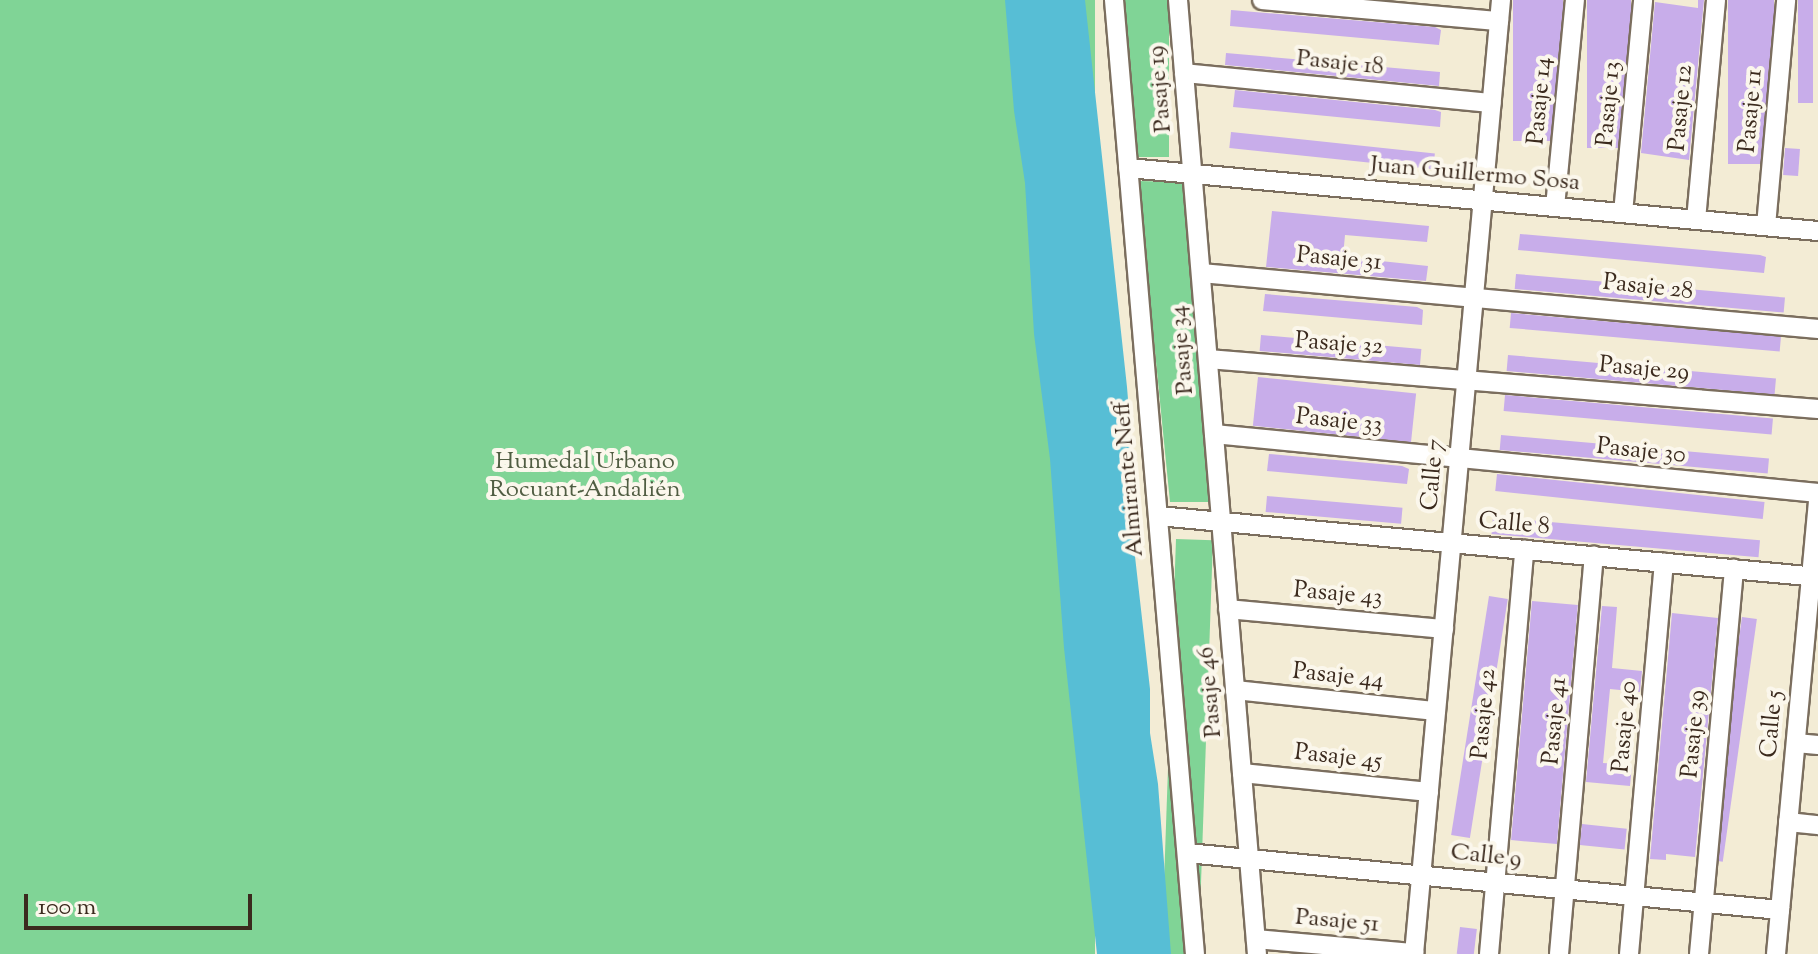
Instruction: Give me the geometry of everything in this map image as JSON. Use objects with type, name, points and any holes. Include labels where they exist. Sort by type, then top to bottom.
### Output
[{"type":"street","name":"Almirante Neff","points":[[1114,0],[1195,954]]},
{"type":"street","name":"Pasaje 19","points":[[1178,0],[1193,174]]},
{"type":"street","points":[[1262,0],[1499,21]]},
{"type":"street","name":"Calle 7","points":[[1414,954],[1501,0]]},
{"type":"street","name":"Pasaje 14","points":[[1555,207],[1575,0]]},
{"type":"street","name":"Pasaje 13","points":[[1623,213],[1643,0]]},
{"type":"street","name":"Pasaje 12","points":[[1696,220],[1716,0]]},
{"type":"street","name":"Pasaje 11","points":[[1766,226],[1786,0]]},
{"type":"street","name":"Pasaje 18","points":[[1184,73],[1492,103]]},
{"type":"street","name":"Juan Guillermo Sosa","points":[[1128,168],[1818,231]]},
{"type":"street","name":"Pasaje 34","points":[[1193,174],[1221,522]]},
{"type":"street","name":"Pasaje 31","points":[[1201,273],[1474,295]]},
{"type":"street","name":"Pasaje 28","points":[[1474,295],[1818,329]]},
{"type":"street","name":"Pasaje 32","points":[[1208,359],[1467,379]]},
{"type":"street","name":"Pasaje 29","points":[[1467,379],[1818,409]]},
{"type":"street","name":"Pasaje 33","points":[[1214,434],[1459,458]]},
{"type":"street","name":"Pasaje 30","points":[[1459,458],[1818,493]]},
{"type":"street","name":"Calle 5","points":[[1776,954],[1796,743],[1811,658],[1818,499]]},
{"type":"street","name":"Calle 8","points":[[1158,516],[1814,577]]},
{"type":"street","name":"Pasaje 46","points":[[1221,522],[1257,947]]},
{"type":"street","name":"Pasaje 42","points":[[1489,954],[1524,550]]},
{"type":"street","name":"Pasaje 41","points":[[1559,954],[1594,556]]},
{"type":"street","name":"Pasaje 40","points":[[1629,954],[1664,563]]},
{"type":"street","name":"Pasaje 39","points":[[1699,954],[1734,569]]},
{"type":"street","name":"Pasaje 43","points":[[1228,609],[1444,629]]},
{"type":"street","name":"Pasaje 44","points":[[1235,690],[1436,711]]},
{"type":"street","points":[[1796,743],[1818,745]]},
{"type":"street","name":"Pasaje 45","points":[[1242,773],[1429,792]]},
{"type":"street","points":[[1788,822],[1818,825]]},
{"type":"street","name":"Calle 9","points":[[1187,853],[1780,910]]},
{"type":"street","name":"Pasaje 51","points":[[1257,947],[1414,954]]},
{"type":"green space","name":"Humedal Urbano Rocuant-Andalién","points":[[0,0],[1095,0],[1095,954],[0,954]]},
{"type":"green space","points":[[1119,0],[1169,0],[1169,157],[1119,157]]},
{"type":"green space","points":[[1138,181],[1184,182],[1210,502],[1170,502]]},
{"type":"green space","points":[[1176,539],[1213,540],[1199,954],[1162,954]]},
{"type":"water","points":[[1005,0],[1085,0],[1127,387],[1133,461],[1131,521],[1150,689],[1150,733],[1158,784],[1171,954],[1097,954],[1064,648],[1050,459],[1034,334],[1025,183],[1014,111]]},
{"type":"building","points":[[1513,0],[1563,0],[1563,141],[1513,141]]},
{"type":"building","points":[[1587,0],[1631,0],[1631,148],[1587,148]]},
{"type":"building","points":[[1698,0],[1704,0],[1689,160],[1641,153],[1655,2],[1698,8]]},
{"type":"building","points":[[1728,0],[1774,0],[1774,164],[1728,164]]},
{"type":"building","points":[[1798,0],[1813,0],[1813,103],[1798,103]]},
{"type":"building","points":[[1231,10],[1435,27],[1441,30],[1439,45],[1230,26]]},
{"type":"building","points":[[1226,53],[1440,72],[1439,86],[1225,65]]},
{"type":"building","points":[[1235,90],[1435,110],[1441,112],[1440,127],[1233,107]]},
{"type":"building","points":[[1231,132],[1435,153],[1433,169],[1229,148]]},
{"type":"building","points":[[1785,148],[1800,149],[1798,176],[1783,175]]},
{"type":"building","points":[[1272,211],[1429,226],[1427,242],[1345,235],[1343,257],[1428,266],[1426,281],[1266,267]]},
{"type":"building","points":[[1520,234],[1760,255],[1766,257],[1764,273],[1518,250]]},
{"type":"building","points":[[1516,274],[1785,298],[1784,312],[1515,289]]},
{"type":"building","points":[[1265,294],[1417,307],[1423,310],[1422,325],[1263,311]]},
{"type":"building","points":[[1511,313],[1781,337],[1780,352],[1510,328]]},
{"type":"building","points":[[1261,335],[1421,349],[1420,365],[1260,351]]},
{"type":"building","points":[[1508,355],[1776,378],[1775,394],[1507,371]]},
{"type":"building","points":[[1258,377],[1416,394],[1411,442],[1253,426]]},
{"type":"building","points":[[1505,395],[1773,418],[1772,434],[1504,411]]},
{"type":"building","points":[[1501,435],[1769,458],[1768,473],[1500,450]]},
{"type":"building","points":[[1269,454],[1402,466],[1409,469],[1407,484],[1267,471]]},
{"type":"building","points":[[1497,474],[1765,502],[1763,519],[1495,491]]},
{"type":"building","points":[[1267,496],[1402,508],[1401,524],[1266,512]]},
{"type":"building","points":[[1493,517],[1760,540],[1758,557],[1492,534]]},
{"type":"building","points":[[1489,596],[1508,599],[1470,838],[1451,835]]},
{"type":"building","points":[[1532,601],[1578,605],[1557,844],[1511,840]]},
{"type":"building","points":[[1602,606],[1617,607],[1612,668],[1642,671],[1640,692],[1610,689],[1603,763],[1632,765],[1630,786],[1586,782]]},
{"type":"building","points":[[1672,613],[1718,618],[1695,857],[1666,854],[1666,860],[1650,859]]},
{"type":"building","points":[[1742,617],[1757,619],[1723,862],[1708,860]]},
{"type":"building","points":[[1582,824],[1627,829],[1625,850],[1580,845]]},
{"type":"building","points":[[1460,927],[1477,929],[1474,954],[1457,954]]}]
